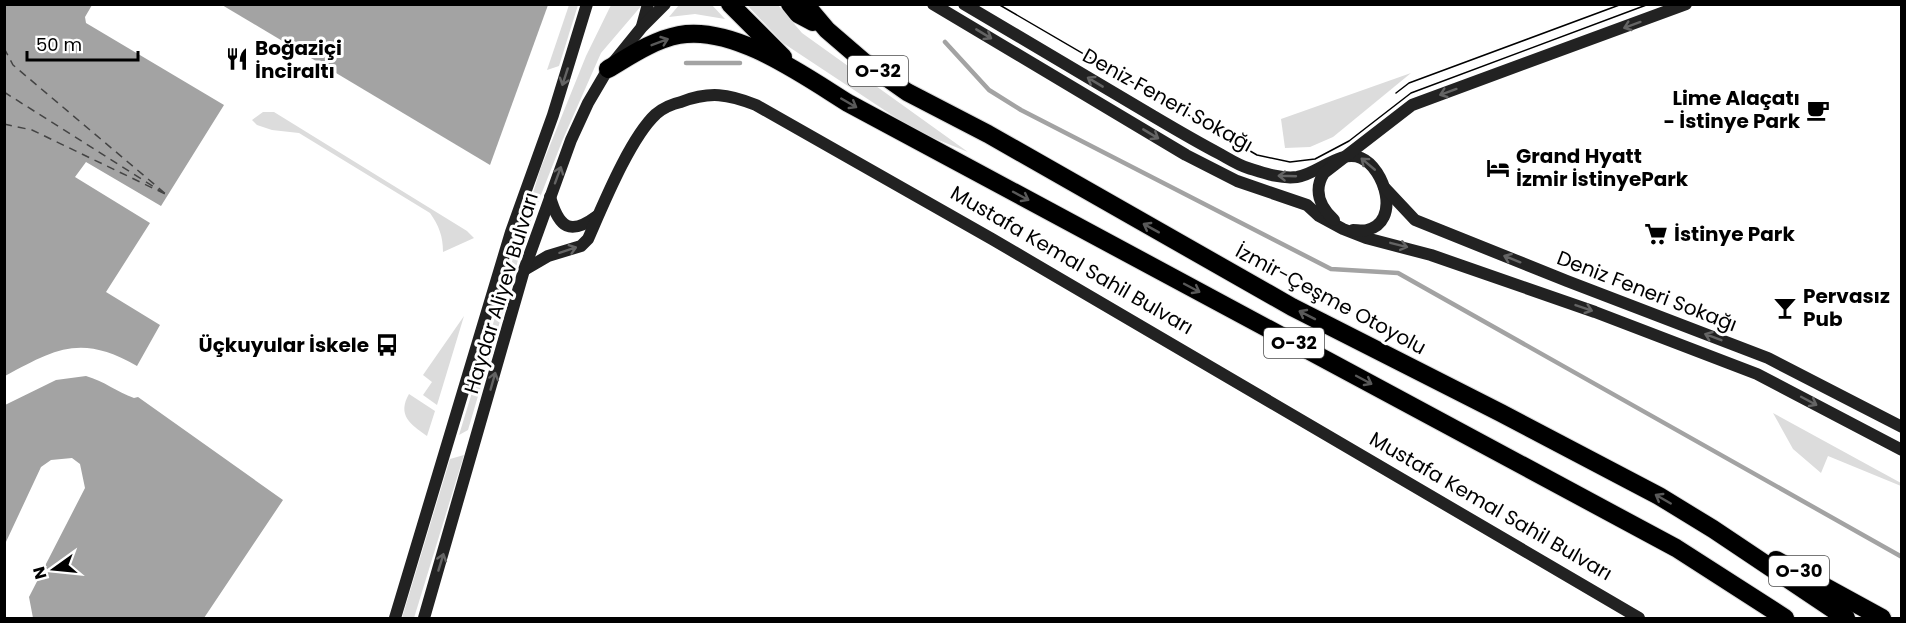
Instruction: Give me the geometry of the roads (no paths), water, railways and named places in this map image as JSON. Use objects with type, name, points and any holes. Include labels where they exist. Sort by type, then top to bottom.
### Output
[{"type":"highway","points":[[730,4],[799,72]]},
{"type":"highway","points":[[790,4],[798,14],[827,30]]},
{"type":"highway","name":"İzmir-Çeşme Otoyolu","points":[[805,4],[827,30],[863,61],[907,92],[979,129],[1292,307],[1659,496],[1713,529],[1846,618]]},
{"type":"highway","points":[[814,4],[827,30]]},
{"type":"highway","points":[[608,69],[653,43],[677,35],[698,33],[716,34],[736,40],[799,72]]},
{"type":"highway","name":"O-32","points":[[799,72],[848,103],[1676,548],[1785,618]]},
{"type":"highway","name":"O-30","points":[[1713,529],[1804,574],[1882,618]]},
{"type":"main road","name":"Haydar Aliyev Bulvarı","points":[[394,618],[512,232],[589,4]]},
{"type":"main road","points":[[584,22],[596,4]]},
{"type":"main road","points":[[642,27],[648,4]]},
{"type":"main road","name":"Haydar Aliyev Bulvarı","points":[[424,618],[524,270],[571,140],[608,69],[642,27],[665,4]]},
{"type":"main road","name":"Deniz Feneri Sokağı","points":[[933,4],[1186,155],[1237,181],[1307,205],[1319,216],[1366,238],[1431,255],[1595,312],[1757,374],[1902,450]]},
{"type":"main road","name":"Deniz Feneri Sokağı","points":[[964,4],[1190,138],[1244,167],[1281,177],[1299,177],[1341,158],[1352,156],[1361,158],[1371,165],[1384,188],[1415,220],[1768,358],[1902,427]]},
{"type":"main road","points":[[1384,188],[1387,202],[1383,219],[1366,230],[1343,229],[1324,210],[1318,188],[1324,173],[1412,105],[1686,4]]},
{"type":"main road","name":"Mustafa Kemal Sahil Bulvarı","points":[[524,270],[548,256],[581,246],[588,239],[623,165],[656,114],[669,106],[711,94],[738,98],[756,105],[1002,245],[1639,618]]},
{"type":"main road","points":[[550,197],[555,214],[568,227],[584,226],[598,216]]},
{"type":"waterway","points":[[945,42],[989,90],[1021,110],[1331,269],[1398,273],[1902,557]]},
{"type":"waterway","points":[[686,63],[740,63]]},
{"type":"tram line","points":[[998,4],[1257,155],[1290,162],[1315,159],[1349,141],[1411,93],[1649,4]]},
{"type":"tram line","points":[[1396,93],[1409,83],[1622,4]]},
{"type":"place","name":"Boğaziçi İnciraltı","points":[[237,59]]},
{"type":"place","name":"Lime Alaçatı - İstinye Park","points":[[1818,110]]},
{"type":"place","name":"Grand Hyatt İzmir İstinyePark","points":[[1498,168]]},
{"type":"place","name":"İstinye Park","points":[[1656,234]]},
{"type":"place","name":"Pervasız Pub","points":[[1785,308]]},
{"type":"place","name":"Üçkuyular İskele","points":[[387,345]]}]
